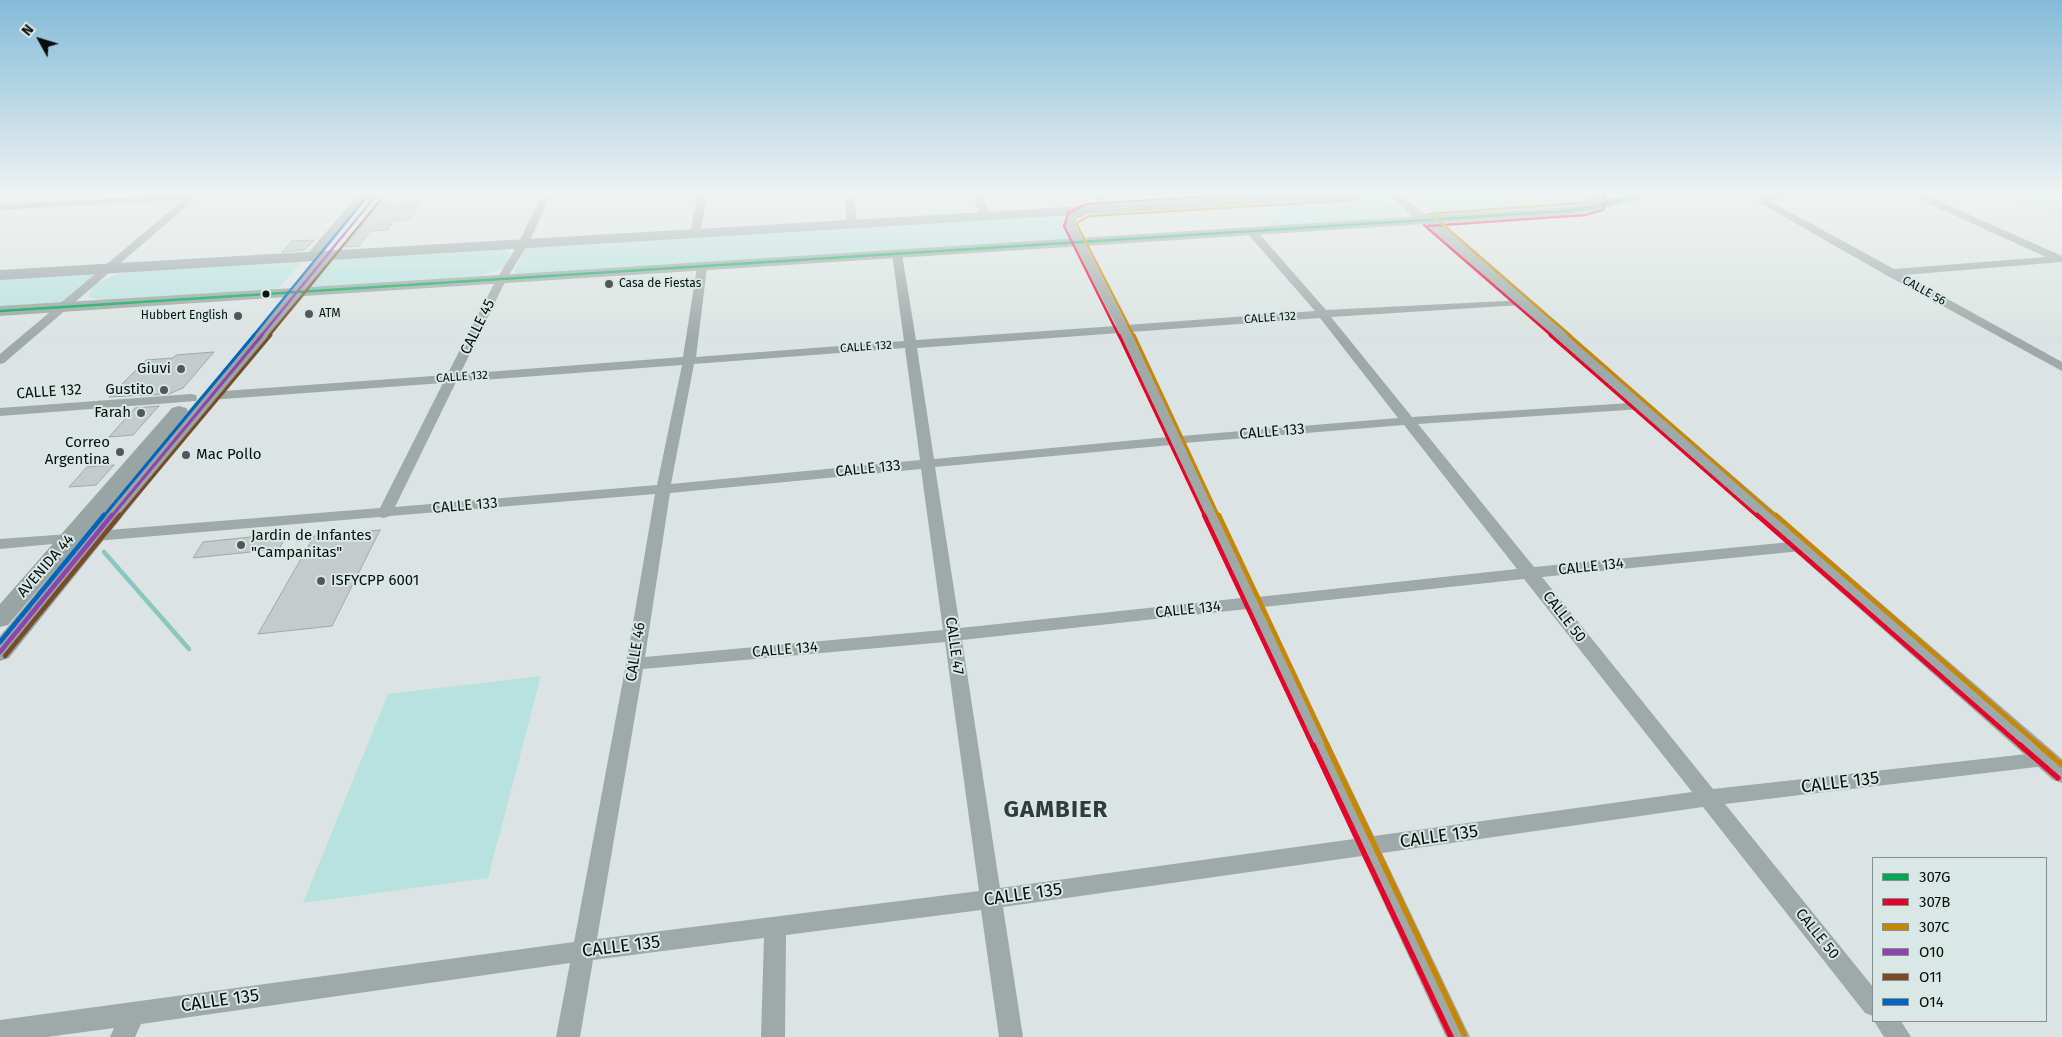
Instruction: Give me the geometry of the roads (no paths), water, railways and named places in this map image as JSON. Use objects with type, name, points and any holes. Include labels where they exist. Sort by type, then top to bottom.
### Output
[{"type":"highway","points":[[0,275],[548,242]]},
{"type":"highway","points":[[0,311],[1072,242]]},
{"type":"highway","name":"AVENIDA 44","points":[[0,619],[69,538],[201,397],[320,256]]},
{"type":"highway","name":"AVENIDA 44","points":[[0,652],[96,536],[201,397]]},
{"type":"main road","name":"AVENIDA 44","points":[[320,256],[330,242]]},
{"type":"main road","name":"AVENIDA 44","points":[[320,256],[333,242]]},
{"type":"main road","points":[[1454,242],[2062,773]]},
{"type":"street","points":[[0,360],[137,242]]},
{"type":"street","points":[[1078,242],[1123,328],[1458,1037]]},
{"type":"street","name":"CALLE 50","points":[[1261,242],[1323,314],[1409,421],[1872,1004]]},
{"type":"street","name":"CALLE 56","points":[[1836,242],[2061,365]]},
{"type":"street","points":[[2022,242],[2060,260]]},
{"type":"street","name":"CALLE 45","points":[[384,514],[501,280],[523,244]]},
{"type":"street","name":"CALLE 47","points":[[897,254],[1011,1037]]},
{"type":"street","points":[[1890,273],[2060,260]]},
{"type":"street","name":"CALLE 46","points":[[568,1037],[635,664],[663,489],[689,360],[702,267]]},
{"type":"street","name":"CALLE 132","points":[[0,412],[1123,328],[1522,302]]},
{"type":"street","name":"CALLE 133","points":[[96,536],[384,514],[1176,440],[1641,405]]},
{"type":"street","points":[[0,544],[69,538]]},
{"type":"street","name":"CALLE 134","points":[[635,664],[953,635],[1801,546]]},
{"type":"street","name":"CALLE 135","points":[[0,1032],[584,951],[1368,848],[1709,798],[2045,759]]},
{"type":"street","points":[[773,1037],[775,927]]},
{"type":"street","points":[[122,1037],[134,1013]]},
{"type":"street","points":[[1887,1022],[1899,1037]]},
{"type":"waterway","points":[[104,552],[189,649]]},
{"type":"place","name":"Casa de Fiestas","points":[[609,284]]},
{"type":"place","name":"ATM","points":[[309,314]]},
{"type":"place","name":"Hubbert English","points":[[238,316]]},
{"type":"place","name":"Giuvi","points":[[181,369]]},
{"type":"place","name":"Gustito","points":[[164,390]]},
{"type":"place","name":"Farah","points":[[141,413]]},
{"type":"place","name":"Correo Argentina","points":[[120,452]]},
{"type":"place","name":"Mac Pollo","points":[[186,455]]},
{"type":"place","name":"Jardin de Infantes \"Campanitas\"","points":[[241,545]]},
{"type":"place","name":"ISFYCPP 6001","points":[[321,581]]},
{"type":"district","name":"GAMBIER","points":[[1056,810]]}]
